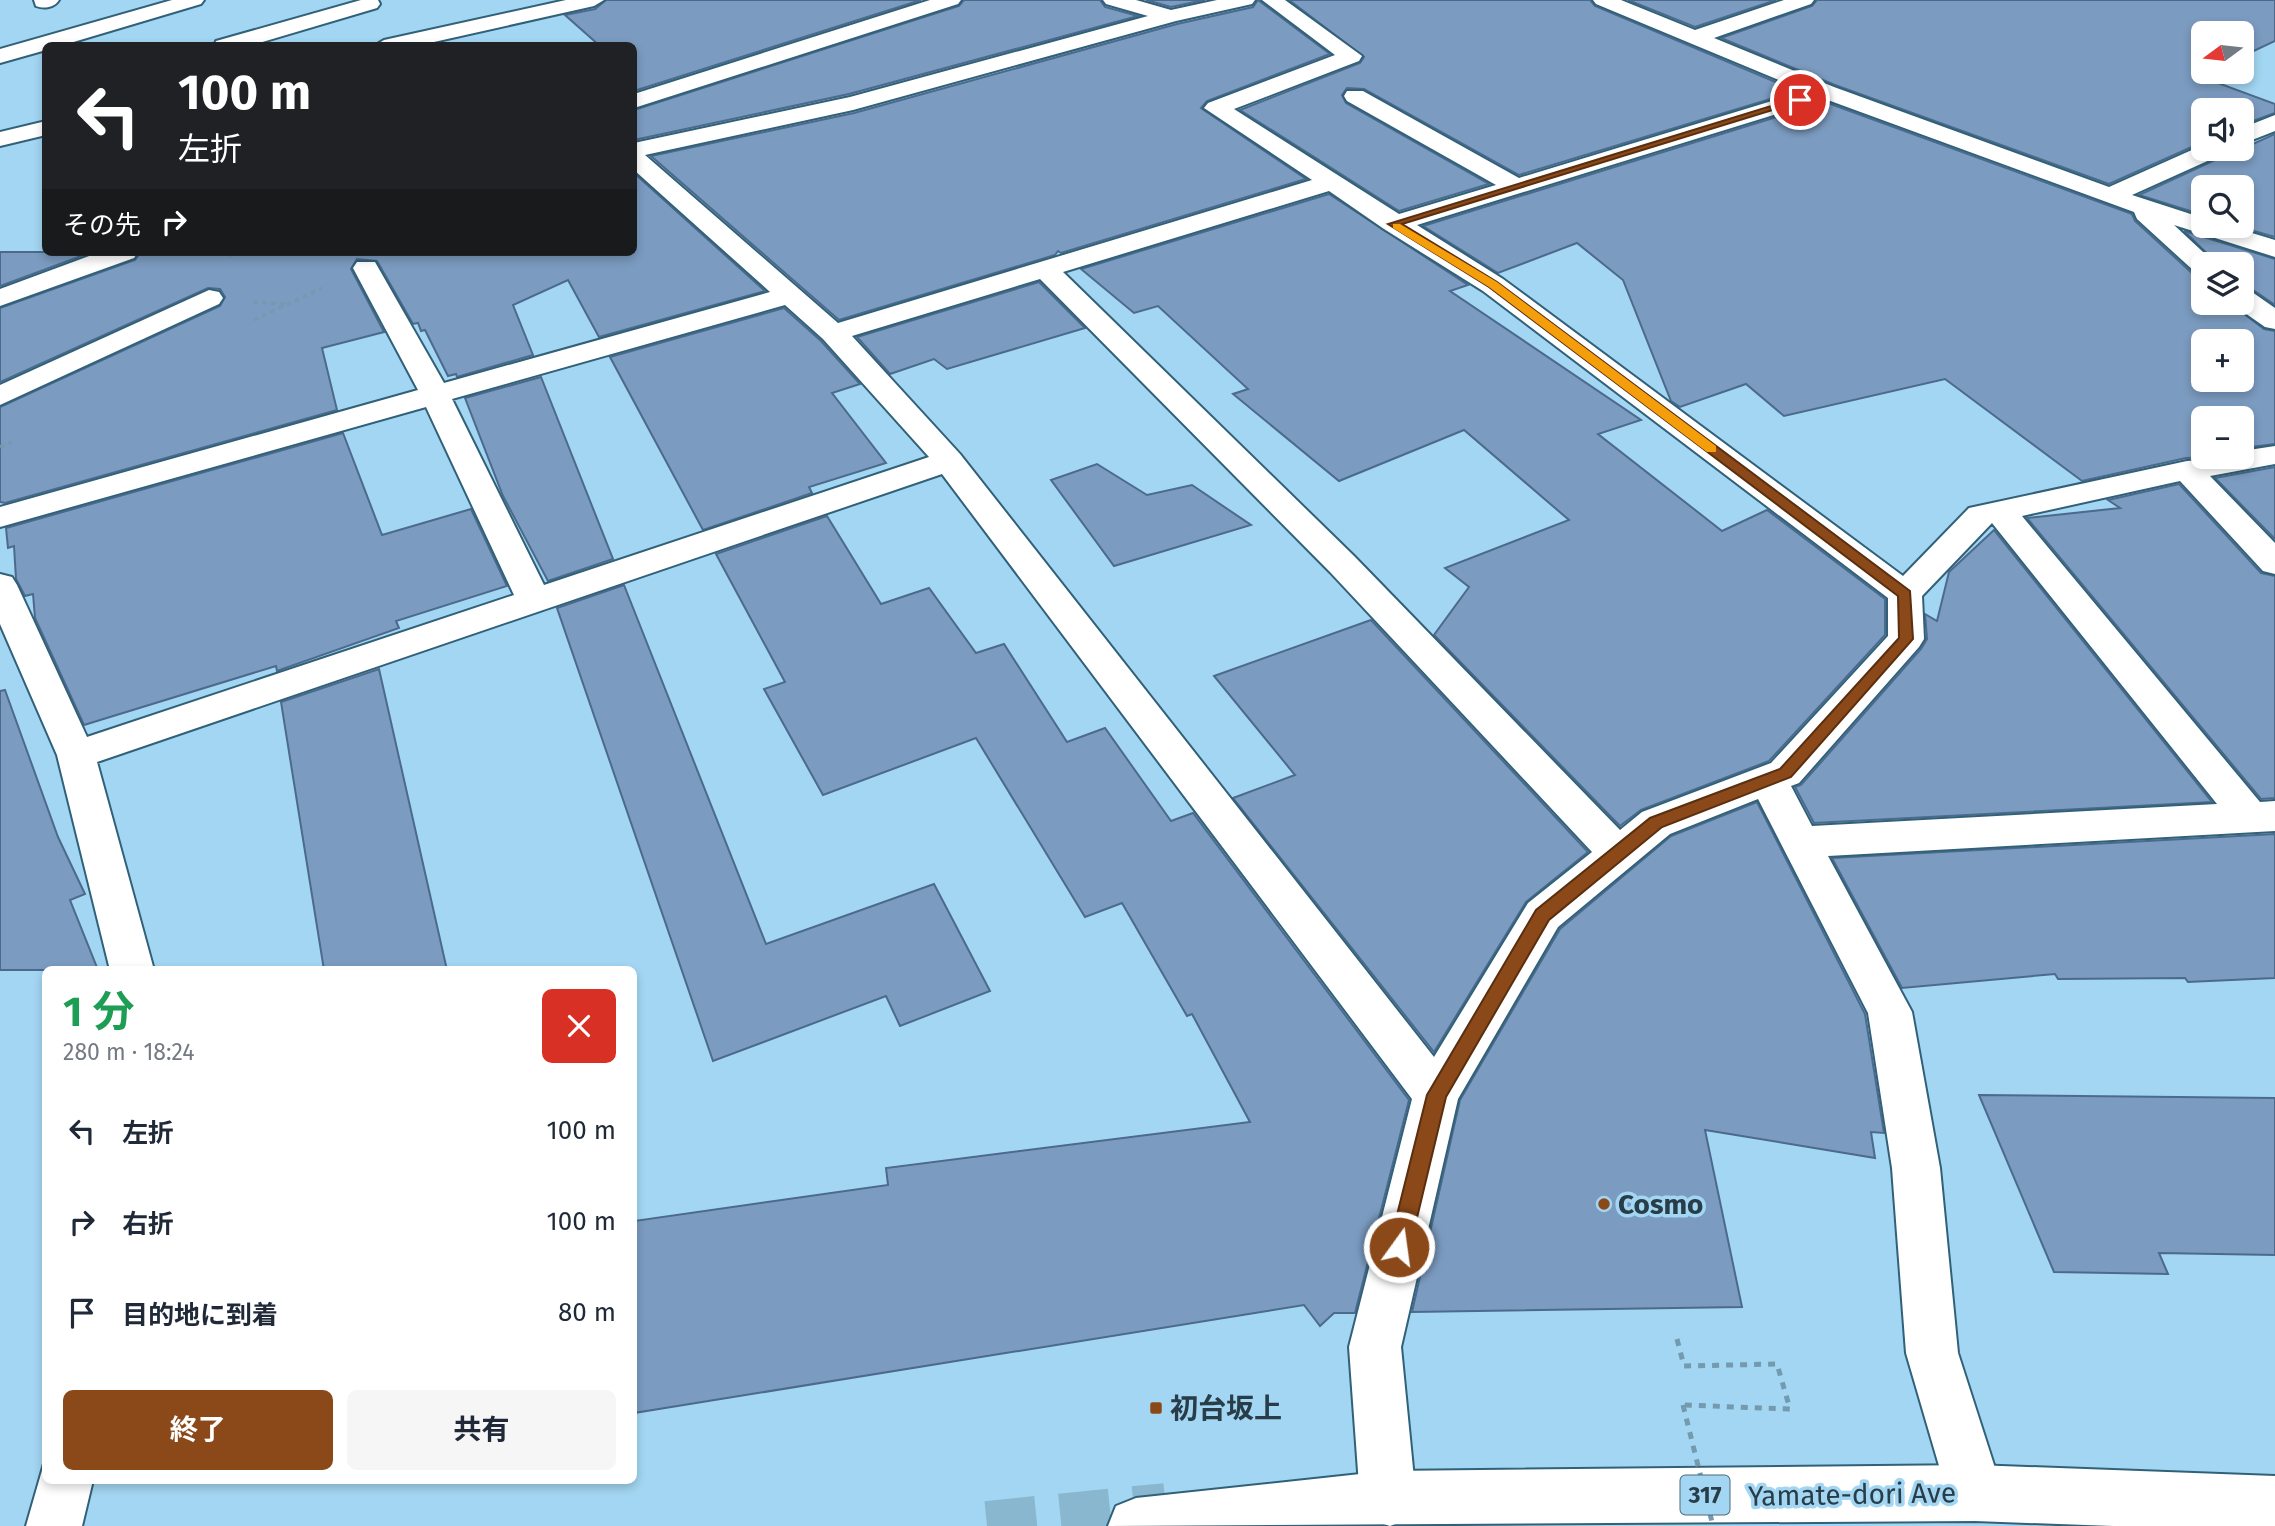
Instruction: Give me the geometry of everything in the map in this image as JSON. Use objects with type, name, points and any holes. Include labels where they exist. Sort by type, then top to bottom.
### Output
[{"type":"street","points":[[48,42],[194,0]]},
{"type":"street","points":[[400,42],[594,0]]},
{"type":"street","points":[[637,100],[951,0]]},
{"type":"street","points":[[1113,0],[1172,16]]},
{"type":"street","points":[[637,149],[853,103],[1172,16],[1245,0]]},
{"type":"street","points":[[1272,0],[1351,56],[1216,108],[1393,224],[1493,285],[1905,594]]},
{"type":"street","points":[[1603,0],[1826,92],[2122,199],[2275,250]]},
{"type":"street","points":[[1696,37],[1804,0]]},
{"type":"street","points":[[237,42],[364,2],[441,32],[456,42]]},
{"type":"street","points":[[0,56],[42,44]]},
{"type":"street","points":[[1393,224],[1826,92]]},
{"type":"street","points":[[1355,96],[1516,186]]},
{"type":"street","points":[[2254,132],[2275,122]]},
{"type":"street","points":[[0,139],[42,129]]},
{"type":"street","points":[[2122,199],[2193,161]]},
{"type":"street","points":[[637,162],[833,333],[949,461],[1436,1095]]},
{"type":"street","points":[[833,333],[1329,183]]},
{"type":"street","points":[[2122,199],[2191,255]]},
{"type":"street","points":[[0,298],[114,256]]},
{"type":"street","points":[[366,268],[435,394],[534,601]]},
{"type":"street","points":[[1045,269],[1342,564],[1618,854]]},
{"type":"street","points":[[0,517],[789,295]]},
{"type":"street","points":[[0,397],[209,298]]},
{"type":"street","points":[[2254,306],[2275,321]]},
{"type":"street","points":[[1388,1499],[1375,1348],[1436,1095],[1543,915],[1656,823],[1785,773],[1906,639],[1905,594],[1981,515],[2187,470],[2275,455]]},
{"type":"street","points":[[76,755],[949,461]]},
{"type":"street","points":[[2187,470],[2275,563]]},
{"type":"street","points":[[2000,511],[2262,817]]},
{"type":"street","points":[[0,585],[76,755],[131,966]]},
{"type":"street","points":[[1768,780],[1891,1012],[1916,1168],[1932,1353],[1975,1493]]},
{"type":"street","points":[[1801,842],[2262,817]]},
{"type":"street","points":[[54,1526],[64,1484]]},
{"type":"street","name":"Yamate-dori Ave","points":[[1136,1526],[1388,1499],[1975,1493],[2275,1504]]},
{"type":"path","points":[[1677,1339],[1684,1366],[1777,1364],[1790,1409],[1683,1405],[1713,1526]]},
{"type":"building","points":[[606,0],[921,0],[637,90],[637,42],[595,42],[565,15],[595,9]]},
{"type":"building","points":[[964,0],[1100,0],[1105,7],[1138,16],[849,94],[637,139],[637,109],[959,6]]},
{"type":"building","points":[[1146,0],[1205,0],[1171,7]]},
{"type":"building","points":[[1258,0],[1330,54],[1207,101],[1201,108],[1306,179],[1061,253],[1058,251],[1055,255],[839,320],[651,156],[854,113],[1177,24],[1253,7]]},
{"type":"building","points":[[1289,0],[1590,0],[1595,6],[1797,91],[1519,175],[1364,89],[1347,88],[1342,95],[1346,103],[1489,184],[1399,211],[1240,110],[1360,63],[1364,57]]},
{"type":"building","points":[[1628,0],[1776,0],[1695,27]]},
{"type":"building","points":[[1817,0],[2275,0],[2275,41],[2254,51],[2254,21],[2191,21],[2191,84],[2221,84],[2275,104],[2275,113],[2254,121],[2254,98],[2191,98],[2191,147],[2109,184],[1835,85],[1721,38],[1812,6]]},
{"type":"building","points":[[1825,102],[2132,214],[2135,221],[2191,272],[2191,315],[2246,315],[2264,329],[2275,331],[2275,444],[2254,447],[2254,406],[2191,406],[2191,458],[2082,481],[1945,379],[1784,416],[1746,384],[1680,407],[1671,401],[1623,280],[1577,243],[1498,273],[1423,226]]},
{"type":"building","points":[[2275,134],[2275,237],[2254,231],[2254,175],[2191,175],[2191,211],[2139,195],[2213,161],[2254,161],[2254,144]]},
{"type":"building","points":[[637,176],[765,291],[599,337],[568,280],[513,305],[533,355],[457,377],[456,374],[448,376],[425,330],[421,331],[418,323],[413,324],[377,261],[357,259],[351,269],[384,332],[322,348],[337,410],[5,503],[0,502],[0,407],[220,306],[225,297],[220,289],[208,288],[0,382],[0,308],[135,260],[138,256],[637,256]]},
{"type":"building","points":[[1329,194],[1468,285],[1450,291],[1641,420],[1598,434],[1722,531],[1767,510],[1885,599],[1885,635],[1769,761],[1641,810],[1620,826],[1434,635],[1469,587],[1445,568],[1569,520],[1464,430],[1339,481],[1233,394],[1248,389],[1158,306],[1134,313],[1081,269]]},
{"type":"building","points":[[2191,238],[2207,238],[2252,252],[2206,252]]},
{"type":"building","points":[[0,252],[81,256],[0,286]]},
{"type":"building","points":[[2254,253],[2275,259],[2275,305],[2254,291]]},
{"type":"building","points":[[1039,282],[1085,328],[947,369],[934,359],[890,374],[857,337]]},
{"type":"building","points":[[784,308],[821,341],[860,384],[832,393],[886,463],[809,487],[812,493],[703,530],[610,357]]},
{"type":"building","points":[[541,377],[613,559],[548,581],[503,496],[465,398]]},
{"type":"building","points":[[343,433],[382,535],[471,509],[507,586],[396,621],[399,628],[277,671],[276,666],[84,725],[35,618],[33,594],[25,596],[16,579],[14,546],[8,548],[6,528]]},
{"type":"building","points":[[1097,464],[1147,495],[1192,485],[1251,525],[1114,566],[1051,480]]},
{"type":"building","points":[[2275,467],[2275,539],[2215,478]]},
{"type":"building","points":[[2179,484],[2261,573],[2275,576],[2275,798],[2261,799],[2027,518],[2120,508],[2108,500]]},
{"type":"building","points":[[827,516],[881,604],[929,588],[976,653],[1004,644],[1067,742],[1105,728],[1171,821],[1193,813],[1409,1100],[1355,1313],[1334,1313],[1320,1326],[1304,1305],[637,1413],[637,1221],[888,1185],[886,1168],[1250,1122],[1192,1014],[1187,1016],[1122,903],[1085,917],[976,738],[823,795],[764,689],[785,682],[716,554]]},
{"type":"building","points":[[1994,530],[2212,802],[1814,823],[1795,787],[1801,785],[1921,649],[1927,639],[1925,614],[1937,621],[1949,572]]},
{"type":"building","points":[[624,585],[766,944],[934,884],[990,991],[900,1026],[886,996],[713,1061],[557,608]]},
{"type":"building","points":[[1371,620],[1588,852],[1526,902],[1434,1052],[1233,798],[1295,775],[1214,676]]},
{"type":"building","points":[[379,669],[446,966],[323,966],[281,702]]},
{"type":"building","points":[[5,690],[58,837],[85,894],[70,900],[96,966],[42,966],[42,970],[0,970],[0,691]]},
{"type":"building","points":[[1757,802],[1865,1014],[1884,1133],[1871,1132],[1875,1158],[1705,1130],[1742,1307],[1412,1312],[1460,1100],[1560,929],[1671,836]]},
{"type":"building","points":[[2275,834],[2275,978],[2188,982],[2185,978],[2058,979],[2055,974],[1902,988],[1832,858]]},
{"type":"building","points":[[1979,1095],[2275,1098],[2275,1255],[2159,1253],[2168,1274],[2054,1272]]},
{"type":"tunnel","points":[[987,1526],[1166,1508]]},
{"type":"slow traffic","points":[[1397,226],[1493,285],[1712,449]]},
{"type":"place","name":"Cosmo","points":[[1604,1204]]},
{"type":"place","name":"初台坂上","points":[[1156,1408]]},
{"type":"route","points":[[1399,1247],[1436,1095],[1543,915],[1656,823],[1785,773],[1906,639],[1905,594],[1493,285],[1393,224],[1800,100]]}]
